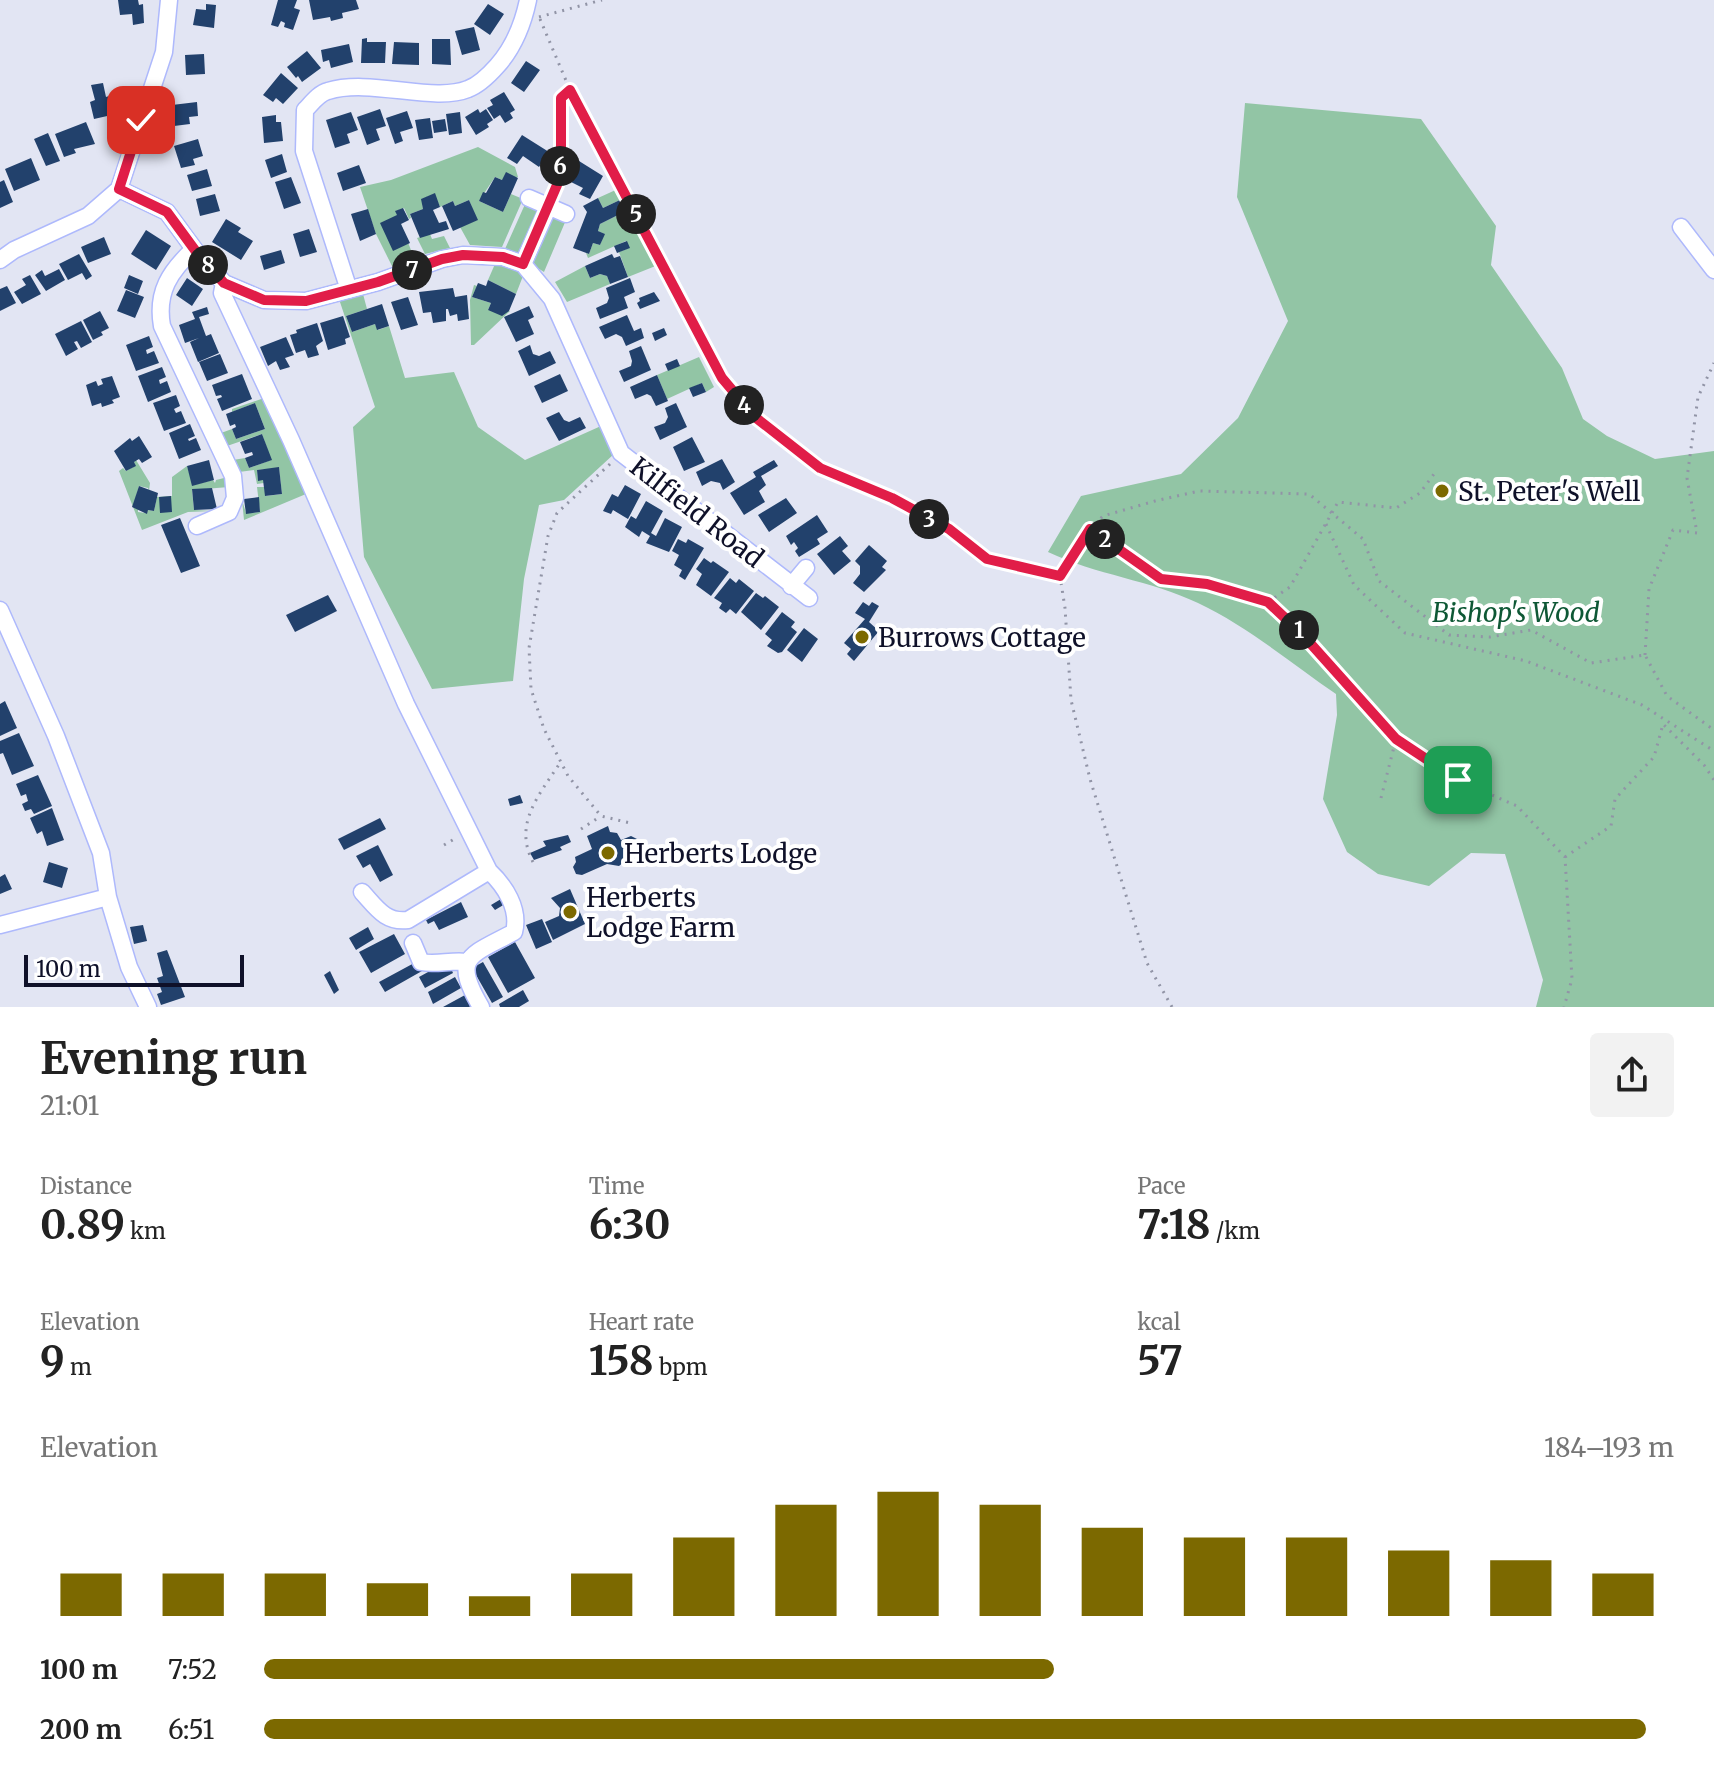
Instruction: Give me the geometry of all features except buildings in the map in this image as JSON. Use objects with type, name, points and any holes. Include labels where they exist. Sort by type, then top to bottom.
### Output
[{"type":"street","points":[[0,260],[14,250],[88,216],[119,189],[164,52],[169,0]]},
{"type":"street","points":[[349,290],[304,151],[305,110],[325,91],[365,86],[452,93],[469,89],[484,79],[511,46],[533,4]]},
{"type":"street","points":[[119,189],[167,212],[224,283],[264,300],[306,301],[463,255],[503,257],[523,264],[548,208]]},
{"type":"street","points":[[529,198],[566,214]]},
{"type":"street","points":[[1681,227],[1714,270]]},
{"type":"street","points":[[194,249],[165,282],[159,310],[162,326],[220,447],[235,488],[233,506],[229,512],[197,526]]},
{"type":"street","name":"Kilfield Road","points":[[523,264],[552,299],[621,453],[809,598]]},
{"type":"street","points":[[224,283],[222,293],[291,440],[396,681],[489,871],[502,884],[511,902],[516,923],[514,932],[474,954],[467,962],[465,972],[468,986],[481,1007]]},
{"type":"street","points":[[791,586],[806,568]]},
{"type":"street","points":[[0,610],[56,736],[101,853],[108,897],[129,967],[148,1007]]},
{"type":"street","points":[[362,892],[385,917],[408,920],[489,871]]},
{"type":"street","points":[[0,925],[108,897]]},
{"type":"street","points":[[413,943],[421,962],[467,962]]},
{"type":"path","points":[[539,17],[602,0]]},
{"type":"path","points":[[533,4],[570,90],[722,378],[755,417],[820,468],[892,498],[949,529],[987,559],[1060,576]]},
{"type":"path","points":[[548,208],[561,163],[561,98],[570,90]]},
{"type":"path","points":[[1714,363],[1698,397],[1687,478],[1697,533],[1673,530],[1649,589],[1645,655],[1667,696],[1714,730]]},
{"type":"path","points":[[621,453],[557,513],[548,536],[529,648],[531,689],[544,729],[560,763],[601,816],[630,823]]},
{"type":"path","points":[[1268,602],[1290,587],[1338,502],[1396,508],[1420,493],[1434,474]]},
{"type":"path","points":[[1172,1007],[1147,963],[1090,779],[1071,700],[1060,576],[1090,529],[1103,516],[1199,491],[1309,494],[1363,539],[1379,581],[1449,635],[1490,637],[1531,630],[1591,663],[1645,655]]},
{"type":"path","points":[[1326,524],[1354,585],[1405,633],[1526,661],[1642,705],[1714,751]]},
{"type":"path","points":[[1090,529],[1161,579],[1207,584],[1268,602],[1302,634],[1396,739],[1458,780],[1517,806],[1565,857],[1572,979],[1564,1007]]},
{"type":"path","points":[[1565,857],[1611,826],[1615,799],[1654,757],[1663,724],[1704,765],[1714,780]]},
{"type":"path","points":[[1381,798],[1396,739]]},
{"type":"path","points":[[533,862],[526,849],[525,830],[529,811],[560,763]]},
{"type":"path","points":[[581,829],[601,816]]},
{"type":"green space","name":"Bishop's Wood","points":[[1245,103],[1421,119],[1496,226],[1491,265],[1562,368],[1583,419],[1607,436],[1655,459],[1714,451],[1714,1007],[1536,1007],[1543,980],[1505,854],[1471,853],[1429,886],[1378,874],[1347,852],[1323,799],[1337,715],[1336,694],[1252,634],[1198,603],[1048,552],[1081,496],[1181,474],[1238,418],[1288,321],[1237,197]]},
{"type":"green space","points":[[478,147],[515,167],[518,177],[502,180],[495,177],[479,201],[503,212],[511,194],[523,199],[502,247],[470,245],[460,227],[477,220],[469,200],[455,206],[453,201],[440,207],[434,194],[422,199],[423,209],[410,214],[409,219],[404,208],[396,211],[414,258],[392,266],[376,234],[360,187],[391,180]]},
{"type":"green space","points":[[620,188],[658,265],[628,277],[619,252],[629,248],[626,241],[588,258],[586,253],[589,254],[593,243],[600,245],[604,234],[598,231],[600,224],[628,210],[622,199],[603,208],[598,198]]},
{"type":"green space","points":[[526,202],[542,208],[519,254],[505,249]]},
{"type":"green space","points":[[552,215],[566,220],[544,272],[531,260]]},
{"type":"green space","points":[[430,234],[432,239],[444,236],[450,248],[425,254],[417,238]]},
{"type":"green space","points":[[495,264],[514,269],[523,276],[516,294],[488,280]]},
{"type":"green space","points":[[585,266],[590,278],[600,274],[607,276],[610,284],[567,302],[555,282]]},
{"type":"green space","points":[[474,285],[477,286],[472,297],[491,303],[488,310],[510,311],[471,345],[470,300]]},
{"type":"green space","points":[[363,294],[367,309],[346,316],[352,332],[375,324],[378,330],[389,326],[405,378],[454,372],[478,427],[525,460],[601,426],[614,454],[564,500],[539,505],[524,579],[513,681],[432,689],[364,557],[353,427],[375,407],[339,299]]},
{"type":"green space","points":[[699,357],[714,387],[706,392],[702,383],[667,399],[657,375]]},
{"type":"green space","points":[[267,397],[306,494],[244,520],[242,500],[246,513],[260,512],[257,487],[264,487],[266,496],[282,494],[279,468],[257,470],[258,480],[264,483],[257,484],[254,470],[239,472],[233,460],[245,458],[249,468],[271,460],[262,434],[227,446],[221,433],[232,429],[236,439],[265,429],[255,403],[232,412],[232,409]]},
{"type":"green space","points":[[136,460],[150,483],[149,491],[139,486],[133,507],[119,471],[135,466]]},
{"type":"green space","points":[[187,466],[193,485],[213,480],[215,483],[228,477],[229,487],[192,490],[194,510],[213,511],[188,512],[142,530],[133,507],[138,508],[138,512],[154,511],[157,497],[172,496],[172,477]]},
{"type":"place","name":"St. Peter's Well","points":[[1442,491]]},
{"type":"place","name":"Burrows Cottage","points":[[862,637]]},
{"type":"place","name":"Herberts Lodge","points":[[608,853]]},
{"type":"place","name":"Herberts Lodge Farm","points":[[570,912]]},
{"type":"route","points":[[141,120],[119,189],[167,212],[200,257],[224,283],[264,300],[306,301],[463,255],[503,257],[523,264],[557,185],[561,163],[561,98],[570,90],[722,378],[755,417],[820,468],[892,498],[949,529],[987,559],[1060,576],[1090,529],[1161,579],[1207,584],[1268,602],[1302,634],[1396,739],[1458,780]]}]
